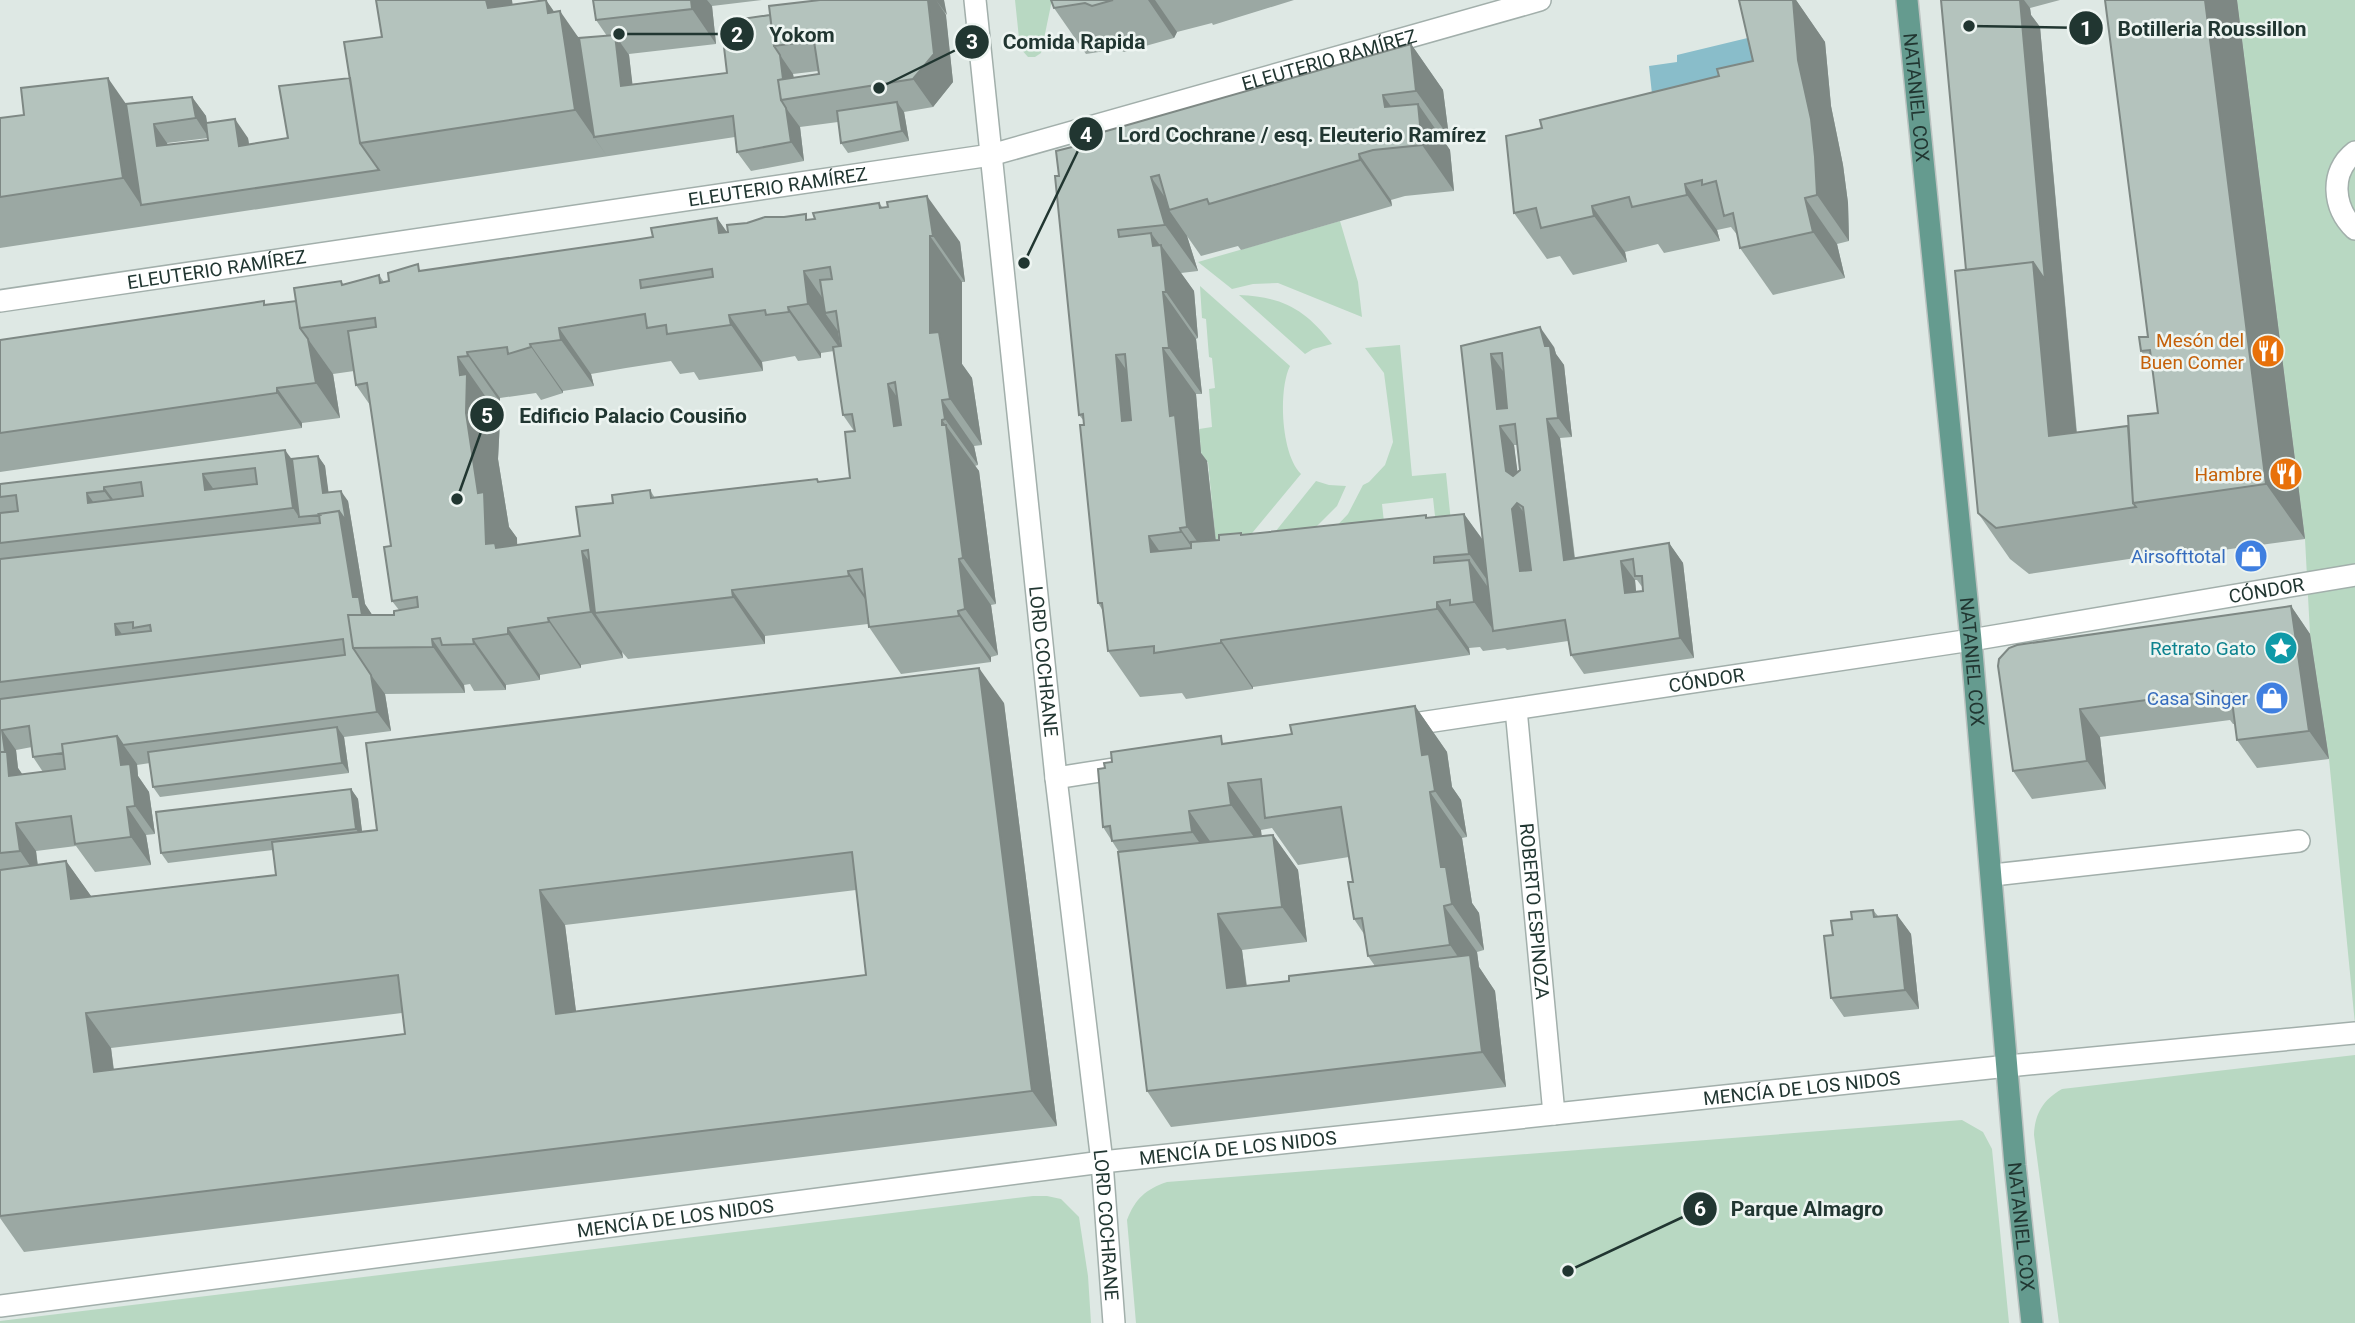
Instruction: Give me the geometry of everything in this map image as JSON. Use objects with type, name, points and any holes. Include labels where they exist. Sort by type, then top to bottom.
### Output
[{"type":"main road","name":"NATANIEL COX","points":[[1907,0],[1971,640],[1993,875],[2015,1165],[2032,1323]]},
{"type":"street","name":"LORD COCHRANE","points":[[975,0],[1056,778],[1102,1162],[1114,1323]]},
{"type":"street","name":"ELEUTERIO RAMÍREZ","points":[[0,301],[991,155],[1540,0]]},
{"type":"street","points":[[2355,152],[2339,172],[2336,190],[2339,207],[2347,222],[2355,229]]},
{"type":"street","name":"CÓNDOR","points":[[1381,729],[1971,640],[2355,575]]},
{"type":"street","name":"ROBERTO ESPINOZA","points":[[1516,709],[1554,1114]]},
{"type":"street","points":[[1056,778],[1150,764]]},
{"type":"street","points":[[1993,875],[2299,841]]},
{"type":"street","name":"MENCÍA DE LOS NIDOS","points":[[0,1307],[1102,1162],[2008,1066],[2355,1033]]},
{"type":"green space","points":[[1015,0],[1052,0],[1041,53],[1035,57],[1028,57],[1020,48]]},
{"type":"green space","points":[[2237,0],[2355,0],[2355,1024],[2329,759],[2310,634],[2305,539]]},
{"type":"green space","points":[[1340,221],[1358,282],[1362,317],[1278,283],[1253,284],[1232,289],[1198,262]]},
{"type":"green space","points":[[1200,286],[1290,366],[1284,390],[1284,422],[1289,452],[1301,474],[1219,573],[1208,462],[1202,462],[1199,429],[1212,427],[1209,389],[1215,388],[1206,319],[1202,318]]},
{"type":"green space","points":[[1239,295],[1255,296],[1292,307],[1312,322],[1332,344],[1305,354]]},
{"type":"green space","points":[[1400,345],[1412,476],[1446,473],[1452,532],[1437,534],[1433,498],[1382,504],[1389,568],[1239,577],[1316,481],[1346,486],[1337,506],[1315,528],[1330,533],[1348,514],[1363,485],[1385,465],[1393,442],[1384,373],[1365,348]]},
{"type":"green space","points":[[2355,1055],[2355,1323],[2059,1323],[2034,1135],[2038,1114],[2050,1098],[2062,1089]]},
{"type":"green space","points":[[1962,1120],[1983,1132],[1992,1149],[2009,1323],[1136,1323],[1127,1220],[1142,1196],[1167,1182]]},
{"type":"green space","points":[[1033,1196],[1061,1199],[1079,1217],[1088,1276],[1091,1323],[0,1323],[0,1321]]},
{"type":"water","points":[[1760,35],[1767,67],[1652,94],[1649,66],[1677,62],[1677,55]]},
{"type":"building","points":[[376,0],[486,0],[488,8],[546,0],[548,13],[560,11],[575,110],[360,143],[344,42],[382,37]]},
{"type":"building","points":[[593,0],[691,0],[692,9],[596,20]]},
{"type":"building","points":[[820,0],[928,0],[934,54],[913,79],[781,100],[778,80],[819,74],[814,41],[774,46],[769,6]]},
{"type":"building","points":[[1051,0],[1113,0],[1092,6],[1085,3],[1054,8]]},
{"type":"building","points":[[1739,0],[1793,0],[1798,60],[1811,119],[1815,157],[1817,195],[1805,198],[1813,232],[1740,248],[1733,213],[1724,216],[1716,181],[1702,185],[1702,180],[1685,184],[1687,195],[1632,207],[1629,197],[1592,206],[1594,216],[1541,228],[1536,208],[1514,213],[1506,136],[1542,128],[1540,120],[1719,76],[1717,69],[1753,61]]},
{"type":"building","points":[[1941,0],[2020,0],[2045,280],[2033,262],[1966,270]]},
{"type":"building","points":[[2105,0],[2205,0],[2266,484],[2133,503],[2128,416],[2158,413],[2150,350],[2141,351],[2139,337],[2148,337]]},
{"type":"building","points":[[770,15],[774,46],[780,55],[783,79],[778,80],[791,142],[737,152],[733,116],[594,137],[579,38],[615,35],[621,86],[727,73],[724,47],[731,46],[728,21]]},
{"type":"building","points":[[1411,44],[1416,91],[1383,95],[1385,107],[1418,104],[1422,145],[1373,150],[1359,154],[1360,160],[1209,204],[1207,199],[1169,210],[1159,175],[1151,177],[1165,225],[1118,230],[1119,237],[1151,233],[1153,246],[1161,245],[1166,292],[1163,292],[1169,348],[1163,348],[1170,416],[1175,415],[1187,527],[1180,528],[1181,532],[1149,536],[1151,552],[1191,548],[1191,542],[1219,540],[1219,535],[1241,535],[1426,515],[1426,518],[1464,514],[1469,554],[1434,557],[1434,563],[1469,560],[1474,602],[1450,605],[1450,600],[1437,602],[1437,609],[1221,640],[1221,643],[1154,653],[1154,646],[1108,651],[1102,603],[1098,603],[1080,425],[1084,425],[1083,414],[1079,415],[1055,176],[1059,176],[1056,151],[1084,144],[1082,138]],"holes":[[[1125,354],[1131,420],[1122,421],[1116,355]]]},
{"type":"building","points":[[108,78],[123,178],[0,197],[0,118],[24,115],[21,88]]},
{"type":"building","points":[[350,78],[360,143],[379,170],[141,205],[126,104],[192,97],[196,118],[154,124],[157,146],[208,140],[206,123],[235,119],[239,146],[288,138],[279,86]]},
{"type":"building","points":[[897,102],[902,131],[841,143],[837,111]]},
{"type":"building","points":[[927,196],[933,236],[930,236],[930,333],[939,332],[950,399],[942,400],[945,419],[942,420],[942,425],[946,425],[963,558],[959,559],[965,609],[958,611],[959,616],[869,627],[862,569],[848,571],[849,576],[732,590],[733,597],[595,613],[588,550],[582,551],[591,612],[548,618],[549,622],[508,628],[508,634],[473,639],[474,644],[442,645],[440,638],[432,639],[433,647],[353,648],[348,615],[394,615],[394,611],[418,607],[417,597],[392,601],[384,547],[391,546],[367,383],[356,385],[348,331],[376,327],[375,318],[300,328],[294,288],[341,281],[342,285],[379,275],[380,283],[389,281],[388,273],[418,264],[419,271],[634,240],[653,237],[651,228],[717,218],[719,233],[728,232],[727,225],[747,223],[765,217],[806,214],[806,220],[815,219],[813,213],[879,203],[880,208],[888,207],[887,202]],"holes":[[[830,267],[832,279],[820,280],[825,313],[836,311],[841,346],[833,347],[843,415],[852,414],[855,431],[845,432],[850,478],[818,482],[817,479],[651,498],[650,490],[612,495],[613,503],[576,507],[580,536],[496,548],[495,543],[486,544],[484,492],[478,493],[466,413],[467,374],[460,375],[458,357],[468,356],[467,352],[507,347],[508,354],[531,347],[530,344],[561,340],[559,328],[645,314],[647,328],[666,325],[667,334],[731,325],[729,315],[765,310],[766,315],[789,312],[788,307],[808,304],[804,271]],[[712,269],[713,277],[641,288],[640,280]],[[895,382],[901,425],[894,426],[888,384]]]},
{"type":"building","points":[[2033,262],[2049,436],[2128,426],[2133,503],[2136,507],[1996,528],[1978,513],[1955,271]]},
{"type":"building","points":[[264,301],[264,305],[296,301],[300,328],[308,339],[316,383],[277,388],[277,393],[0,433],[0,340]]},
{"type":"building","points":[[1540,327],[1545,346],[1550,346],[1558,418],[1547,419],[1564,560],[1669,543],[1680,638],[1571,655],[1565,620],[1493,631],[1461,346]],"holes":[[[1502,353],[1507,408],[1497,409],[1491,354]],[[1515,424],[1520,470],[1513,476],[1506,471],[1500,426]],[[1517,503],[1523,507],[1531,570],[1520,571],[1512,509]],[[1633,559],[1635,576],[1642,576],[1643,591],[1625,593],[1621,561]]]},
{"type":"building","points":[[285,450],[293,508],[0,543],[0,513],[18,511],[16,495],[0,497],[0,484]],"holes":[[[255,468],[257,484],[205,490],[203,474]],[[141,482],[143,496],[88,503],[87,493],[104,491],[104,487]]]},
{"type":"building","points":[[318,456],[323,493],[341,491],[346,521],[339,511],[299,517],[292,459]]},
{"type":"building","points":[[339,511],[353,597],[359,597],[362,615],[348,615],[353,648],[371,675],[377,712],[123,745],[117,736],[62,744],[63,753],[33,757],[29,726],[2,730],[5,752],[0,752],[0,699],[345,655],[343,639],[0,682],[0,559],[320,523],[319,514]],"holes":[[[133,622],[133,628],[150,625],[151,631],[116,635],[115,624]]]},
{"type":"building","points":[[2291,606],[2309,731],[2237,740],[2231,693],[2213,696],[2213,691],[2080,709],[2087,761],[2013,771],[1998,666],[1999,659],[2009,648]]},
{"type":"building","points":[[979,668],[1032,1091],[0,1216],[0,870],[66,861],[71,899],[276,875],[272,842],[377,830],[366,743]],"holes":[[[852,852],[866,975],[556,1014],[540,890]],[[398,975],[405,1034],[94,1072],[86,1013]]]},
{"type":"building","points":[[1415,706],[1422,755],[1429,754],[1435,791],[1430,792],[1441,867],[1446,867],[1452,904],[1444,906],[1450,945],[1368,956],[1362,918],[1354,919],[1348,882],[1353,882],[1341,807],[1265,818],[1261,779],[1228,783],[1231,805],[1189,811],[1192,832],[1112,841],[1110,826],[1103,827],[1098,769],[1105,768],[1104,763],[1112,762],[1111,752],[1221,736],[1222,744],[1292,734],[1290,725]]},
{"type":"building","points":[[337,727],[342,763],[153,787],[148,752]]},
{"type":"building","points":[[117,736],[121,765],[130,764],[135,806],[127,807],[131,837],[75,844],[71,816],[16,823],[20,851],[0,853],[0,752],[7,752],[9,776],[65,769],[62,744]]},
{"type":"building","points":[[351,789],[356,829],[161,853],[156,812]]},
{"type":"building","points":[[1273,835],[1282,907],[1218,914],[1227,988],[1289,981],[1289,976],[1470,955],[1482,1052],[1147,1091],[1118,852]]},
{"type":"building","points":[[1873,910],[1874,917],[1897,915],[1905,990],[1831,998],[1824,936],[1833,935],[1831,921],[1852,919],[1851,912]]},
{"type":"place","name":"Botilleria Roussillon","points":[[1969,26]]},
{"type":"place","name":"Yokom","points":[[619,34]]},
{"type":"place","name":"Comida Rapida","points":[[879,88]]},
{"type":"place","name":"Lord Cochrane / esq. Eleuterio Ramírez","points":[[1024,263]]},
{"type":"place","name":"Mesón del Buen Comer","points":[[2268,351]]},
{"type":"place","name":"Hambre","points":[[2286,474]]},
{"type":"place","name":"Edificio Palacio Cousiño","points":[[457,499]]},
{"type":"place","name":"Airsofttotal","points":[[2251,556]]},
{"type":"place","name":"Retrato Gato","points":[[2281,648]]},
{"type":"place","name":"Casa Singer","points":[[2272,698]]},
{"type":"place","name":"Parque Almagro","points":[[1568,1271]]}]
